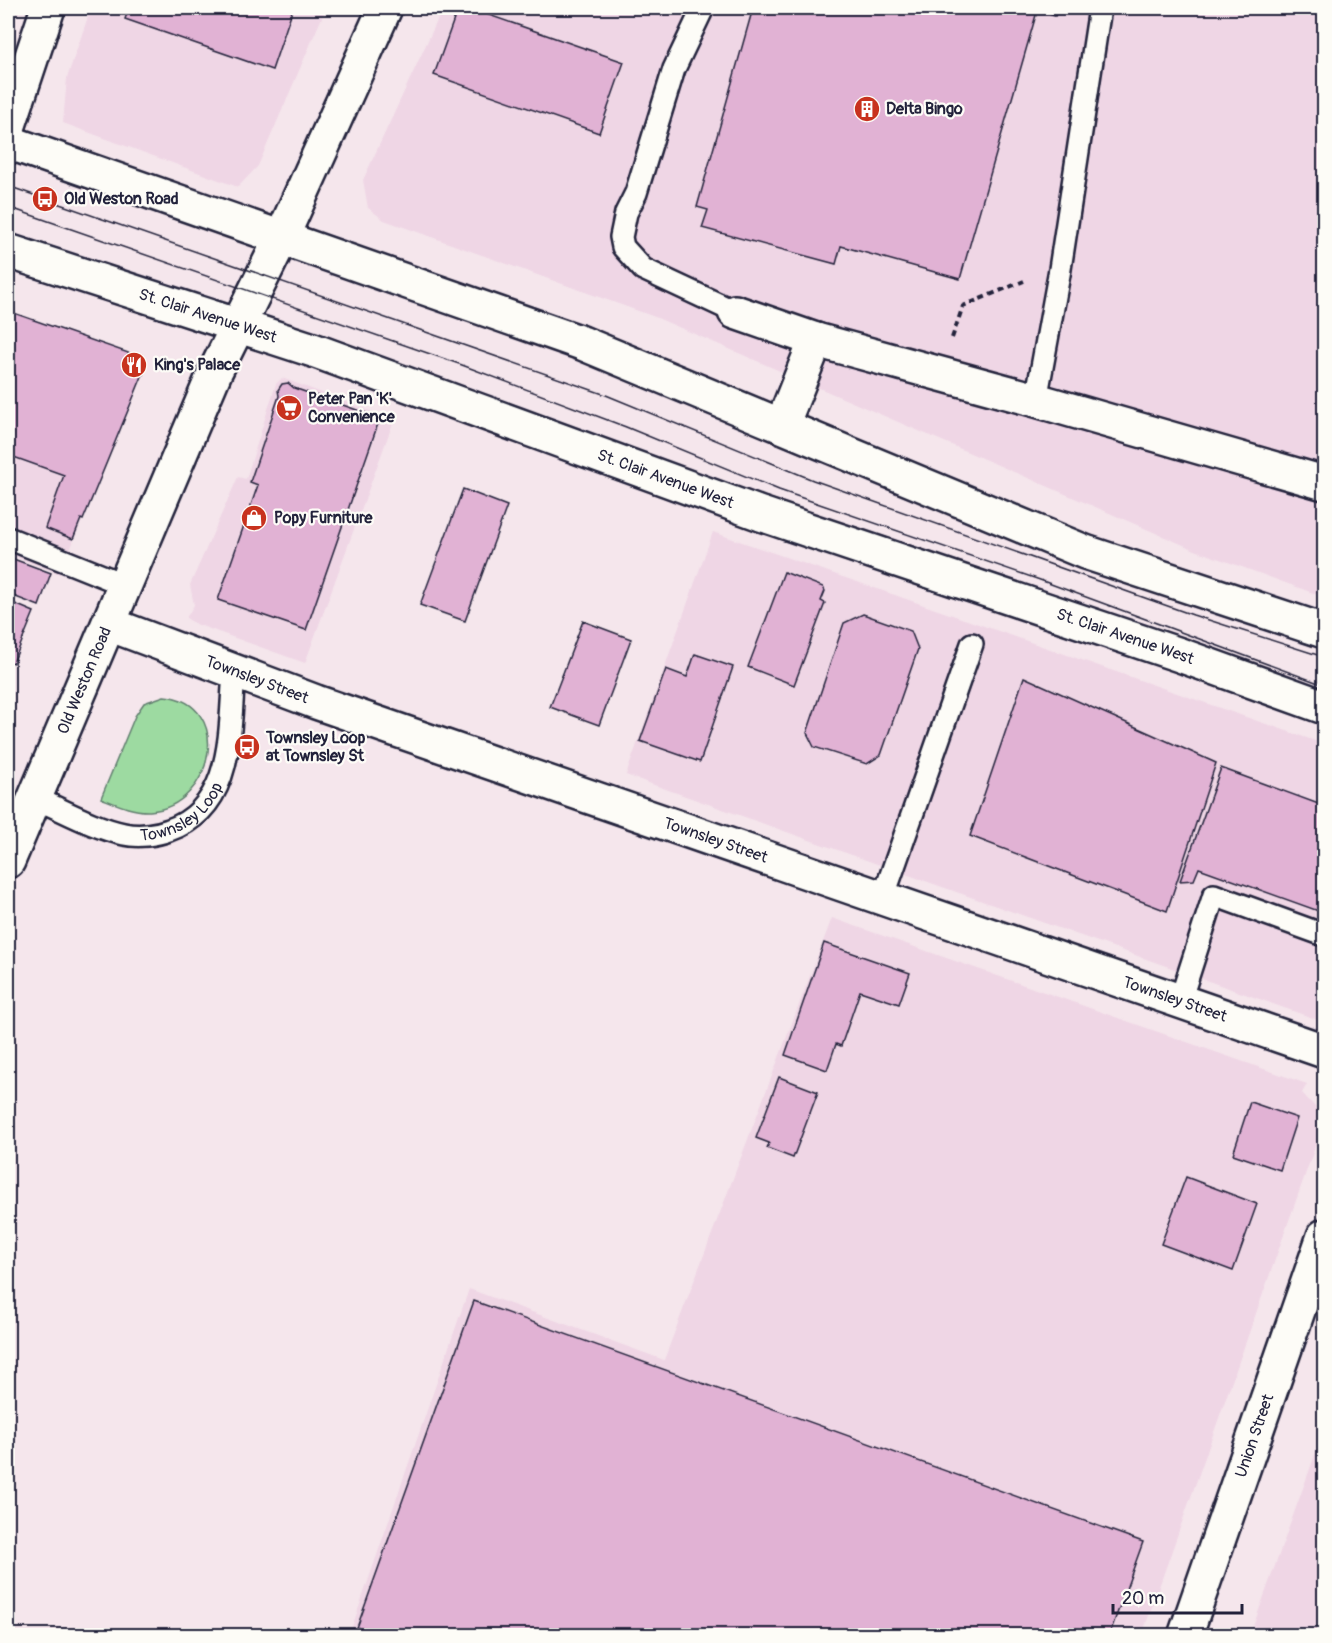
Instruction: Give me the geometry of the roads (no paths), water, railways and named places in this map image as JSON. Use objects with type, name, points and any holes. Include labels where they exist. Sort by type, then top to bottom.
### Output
[{"type":"main road","points":[[8,128],[48,8]]},
{"type":"main road","name":"Old Weston Road","points":[[8,861],[236,326],[281,239],[385,8]]},
{"type":"main road","points":[[8,142],[582,343],[1085,552],[1324,631]]},
{"type":"main road","name":"St. Clair Avenue West","points":[[8,250],[313,350],[761,514],[1180,655],[1324,707]]},
{"type":"main road","points":[[735,312],[816,340],[1036,399],[1324,483]]},
{"type":"main road","points":[[782,425],[816,340]]},
{"type":"main road","name":"Townsley Street","points":[[108,624],[234,673],[1324,1051]]},
{"type":"main road","name":"Union Street","points":[[1185,1635],[1324,1236]]},
{"type":"lane","points":[[704,8],[674,69],[636,193],[626,213],[621,237],[623,247],[643,269],[735,312]]},
{"type":"lane","points":[[1036,399],[1060,266],[1100,8]]},
{"type":"lane","points":[[8,538],[125,585]]},
{"type":"lane","points":[[883,898],[972,644]]},
{"type":"lane","name":"Townsley Loop","points":[[35,798],[124,834],[163,832],[192,819],[215,792],[223,775],[234,673]]},
{"type":"lane","points":[[1180,1001],[1214,895],[1324,934]]},
{"type":"tram line","points":[[8,186],[606,395],[813,480],[1193,615],[1324,657]]},
{"type":"tram line","points":[[8,207],[462,365],[626,427],[779,490],[1040,580],[1324,685]]},
{"type":"place","name":"Delta Bingo","points":[[867,109]]},
{"type":"place","name":"Old Weston Road","points":[[45,199]]},
{"type":"place","name":"King's Palace","points":[[134,365]]},
{"type":"place","name":"Peter Pan 'K' Convenience","points":[[289,408]]},
{"type":"place","name":"Popy Furniture","points":[[254,518]]},
{"type":"place","name":"Townsley Loop at Townsley St","points":[[247,747]]}]
